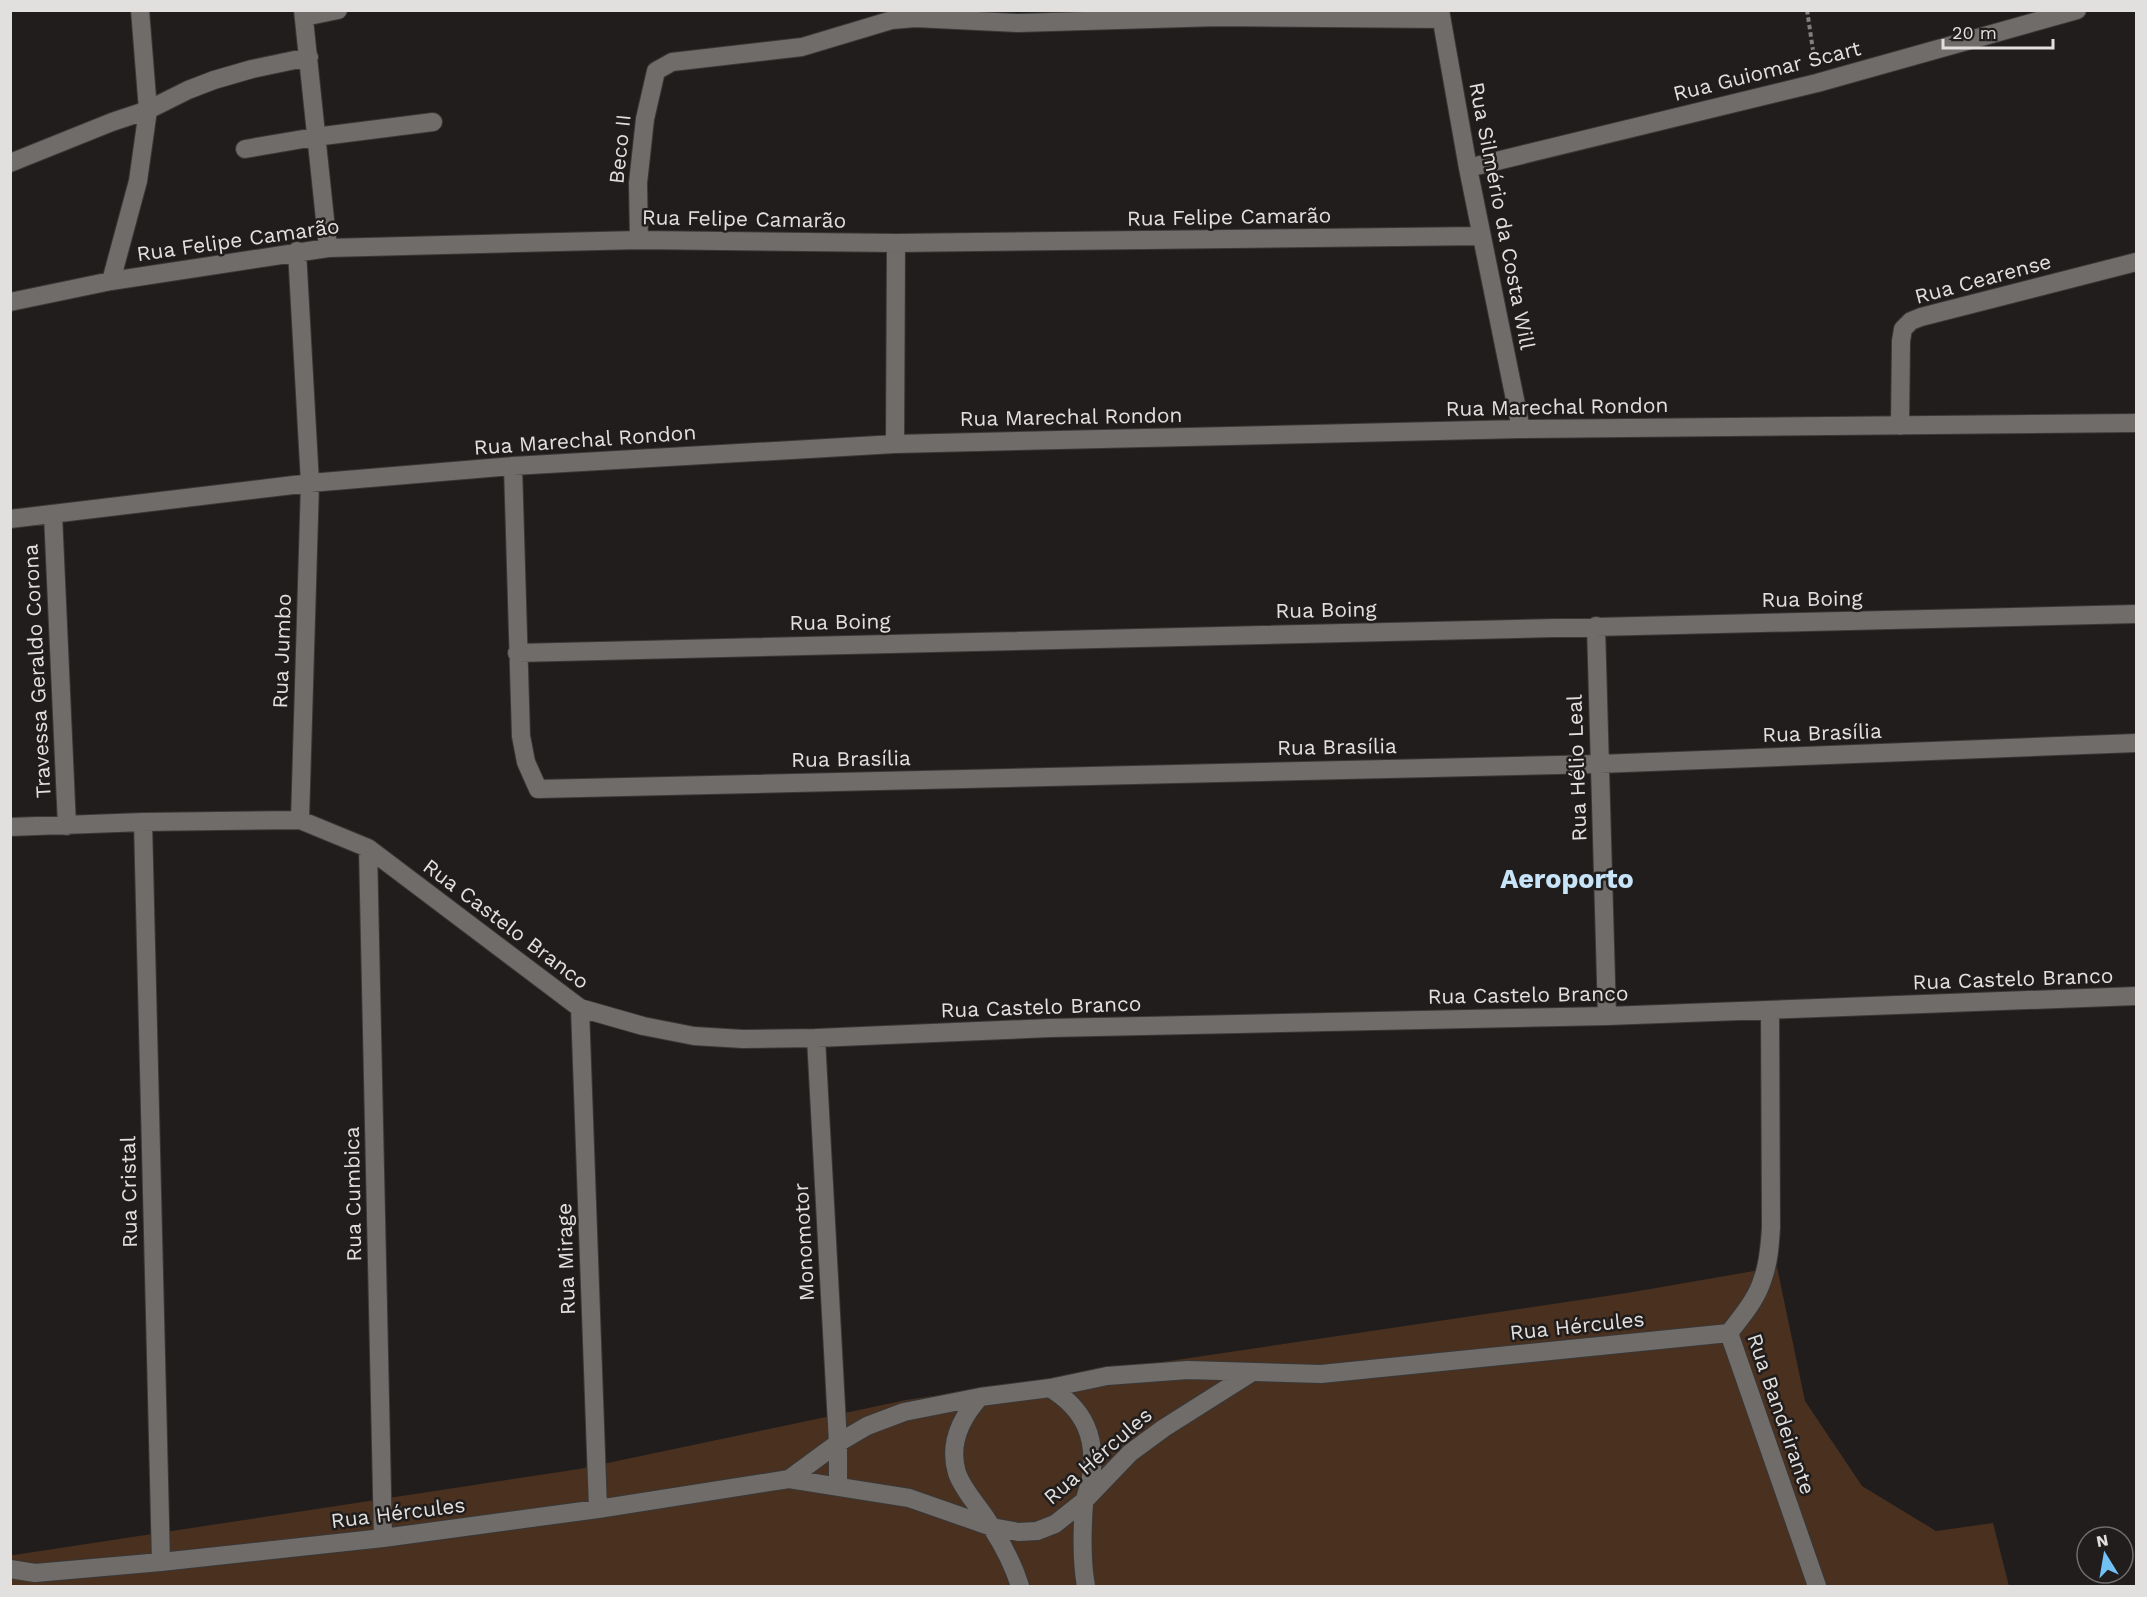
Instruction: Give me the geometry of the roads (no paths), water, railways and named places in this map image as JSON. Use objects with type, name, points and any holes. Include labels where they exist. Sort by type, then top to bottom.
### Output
[{"type":"street","points":[[111,281],[138,181],[148,110],[140,10]]},
{"type":"street","points":[[328,248],[303,14],[338,10]]},
{"type":"street","name":"Rua Guiomar Scart","points":[[1468,168],[1817,83],[2077,10]]},
{"type":"street","name":"Beco II","points":[[639,240],[638,183],[645,119],[653,79],[656,71],[682,59],[802,47],[892,20],[932,18],[1030,22],[1440,14]]},
{"type":"street","name":"Rua Silmério da Costa Will","points":[[1440,14],[1481,236],[1521,429]]},
{"type":"street","points":[[10,164],[102,126],[148,110],[214,80],[309,57]]},
{"type":"street","points":[[245,149],[315,137],[433,122]]},
{"type":"street","name":"Rua Felipe Camarão","points":[[10,302],[111,281],[328,248],[639,240],[896,243],[1481,236]]},
{"type":"street","points":[[895,444],[896,243]]},
{"type":"street","name":"Rua Jumbo","points":[[297,251],[310,483],[300,820]]},
{"type":"street","name":"Rua Cearense","points":[[1900,426],[1901,341],[1904,329],[1911,321],[1947,309],[2136,262]]},
{"type":"street","name":"Rua Marechal Rondon","points":[[10,519],[310,483],[513,466],[895,444],[1521,429],[2136,423]]},
{"type":"street","points":[[513,466],[517,652]]},
{"type":"street","name":"Travessa Geraldo Corona","points":[[53,514],[67,826]]},
{"type":"street","name":"Rua Boing","points":[[517,652],[2136,614]]},
{"type":"street","name":"Rua Hélio Leal","points":[[1596,626],[1607,1016]]},
{"type":"street","name":"Rua Brasília","points":[[517,652],[521,736],[526,762],[538,789],[1599,764],[2136,743]]},
{"type":"street","name":"Rua Castelo Branco","points":[[10,827],[142,822],[300,820],[368,848],[580,1008],[644,1026],[694,1036],[816,1038],[1050,1028],[1770,1011],[2136,996]]},
{"type":"street","name":"Rua Cristal","points":[[142,822],[161,1562]]},
{"type":"street","name":"Rua Cumbica","points":[[368,848],[383,1538]]},
{"type":"street","name":"Rua Mirage","points":[[580,1008],[598,1509]]},
{"type":"street","name":"Rua Bandeirante","points":[[1770,1011],[1772,1227],[1763,1278],[1751,1304],[1729,1333],[1816,1587]]},
{"type":"street","name":"Monomotor","points":[[816,1038],[838,1443],[838,1487]]},
{"type":"street","name":"Rua Hércules","points":[[789,1479],[838,1443],[867,1426],[904,1412],[980,1397],[1050,1388],[1107,1376],[1188,1370],[1321,1374],[1729,1333]]},
{"type":"street","name":"Rua Hércules","points":[[10,1569],[35,1573],[383,1538],[598,1509],[789,1479],[909,1498],[992,1527],[1018,1533],[1037,1531],[1055,1524],[1084,1500],[1130,1454],[1164,1428],[1251,1373]]},
{"type":"street","points":[[1050,1388],[1078,1411],[1087,1427],[1094,1456],[1084,1500],[1082,1562],[1086,1587]]},
{"type":"street","points":[[980,1397],[966,1412],[957,1431],[954,1452],[957,1473],[992,1527],[1020,1587]]},
{"type":"district","name":"Aeroporto","points":[[1567,879]]}]
